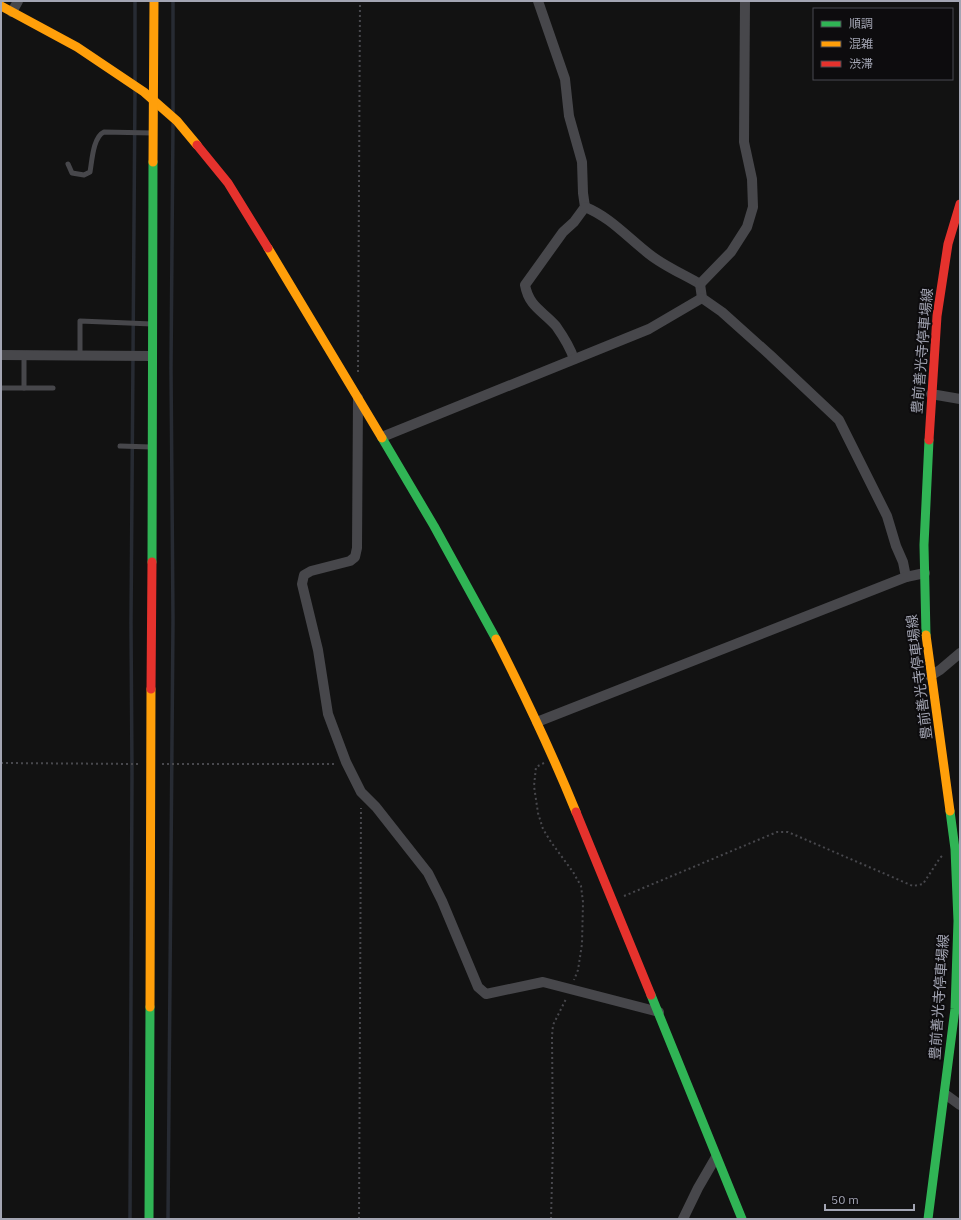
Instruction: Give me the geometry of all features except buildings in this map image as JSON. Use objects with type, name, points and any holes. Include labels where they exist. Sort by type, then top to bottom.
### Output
[{"type":"street","points":[[12,12],[18,1]]},
{"type":"street","points":[[149,1219],[154,1]]},
{"type":"street","points":[[538,1],[564,79],[569,116],[582,162],[585,206],[574,222],[563,232],[525,285],[527,294],[534,306],[555,326],[570,348],[574,358]]},
{"type":"street","points":[[700,284],[731,252],[747,227],[753,207],[752,179],[744,142],[746,1]]},
{"type":"street","points":[[1,6],[77,47],[140,89],[168,113],[228,183],[382,437],[483,614],[530,704],[613,900],[742,1219]]},
{"type":"street","name":"豊前善光寺停車場線","points":[[928,1219],[955,1009],[958,913],[955,849],[946,775],[930,676],[926,636],[924,545],[931,394],[937,316],[948,244],[960,204]]},
{"type":"street","points":[[585,206],[610,220],[650,255],[700,284]]},
{"type":"street","points":[[700,284],[702,298],[728,317],[838,420],[887,516],[896,546],[903,562],[906,577]]},
{"type":"street","points":[[382,437],[574,358],[649,329],[702,298]]},
{"type":"street","points":[[1,355],[80,354],[152,356]]},
{"type":"street","points":[[931,394],[960,399]]},
{"type":"street","points":[[358,398],[357,548],[355,556],[350,561],[311,571],[304,575],[302,584],[318,650],[328,714],[346,762],[361,792],[376,807],[428,873],[442,901],[478,987],[486,994],[544,982],[659,1012]]},
{"type":"street","points":[[537,722],[906,577],[925,573]]},
{"type":"street","points":[[930,676],[940,670],[960,653]]},
{"type":"street","points":[[945,1094],[960,1105]]},
{"type":"street","points":[[683,1219],[698,1188],[716,1157]]},
{"type":"lane","points":[[68,164],[72,173],[84,175],[90,172],[96,139],[101,133],[154,133]]},
{"type":"lane","points":[[80,354],[80,321],[152,324]]},
{"type":"lane","points":[[24,355],[24,388]]},
{"type":"lane","points":[[1,388],[53,388]]},
{"type":"lane","points":[[122,446],[152,446]]},
{"type":"path","points":[[358,374],[360,1]]},
{"type":"path","points":[[551,1219],[552,1036],[554,1025],[578,970],[582,944],[583,902],[581,886],[573,872],[551,842],[538,813],[534,786],[536,767],[554,758]]},
{"type":"path","points":[[165,764],[337,764],[346,762]]},
{"type":"path","points":[[1,764],[138,764]]},
{"type":"path","points":[[359,1219],[361,792]]},
{"type":"path","points":[[613,900],[777,832],[788,832],[913,886],[922,884],[940,858],[955,849]]},
{"type":"waterway","points":[[135,1],[135,82]]},
{"type":"waterway","points":[[173,1],[173,112]]},
{"type":"waterway","points":[[130,1219],[132,773],[131,623],[135,90]]},
{"type":"waterway","points":[[168,1219],[173,620],[171,368],[173,124]]},
{"type":"traffic: fast","points":[[152,562],[153,162]]},
{"type":"traffic: fast","points":[[382,438],[434,526],[496,639]]},
{"type":"traffic: fast","points":[[926,635],[924,545],[929,440]]},
{"type":"traffic: fast","points":[[928,1219],[955,1009],[958,921],[955,849],[950,811]]},
{"type":"traffic: fast","points":[[651,995],[742,1219]]},
{"type":"traffic: fast","points":[[149,1219],[150,1007]]},
{"type":"traffic: slow","points":[[153,162],[154,1]]},
{"type":"traffic: slow","points":[[1,6],[77,47],[144,92],[177,121],[197,145]]},
{"type":"traffic: slow","points":[[268,248],[382,438]]},
{"type":"traffic: slow","points":[[926,635],[950,811]]},
{"type":"traffic: slow","points":[[496,639],[538,725],[576,812]]},
{"type":"traffic: slow","points":[[150,1007],[151,689]]},
{"type":"traffic: jam","points":[[197,145],[228,183],[268,248]]},
{"type":"traffic: jam","points":[[929,440],[937,316],[948,244],[960,204]]},
{"type":"traffic: jam","points":[[151,689],[152,562]]},
{"type":"traffic: jam","points":[[576,812],[651,995]]}]
